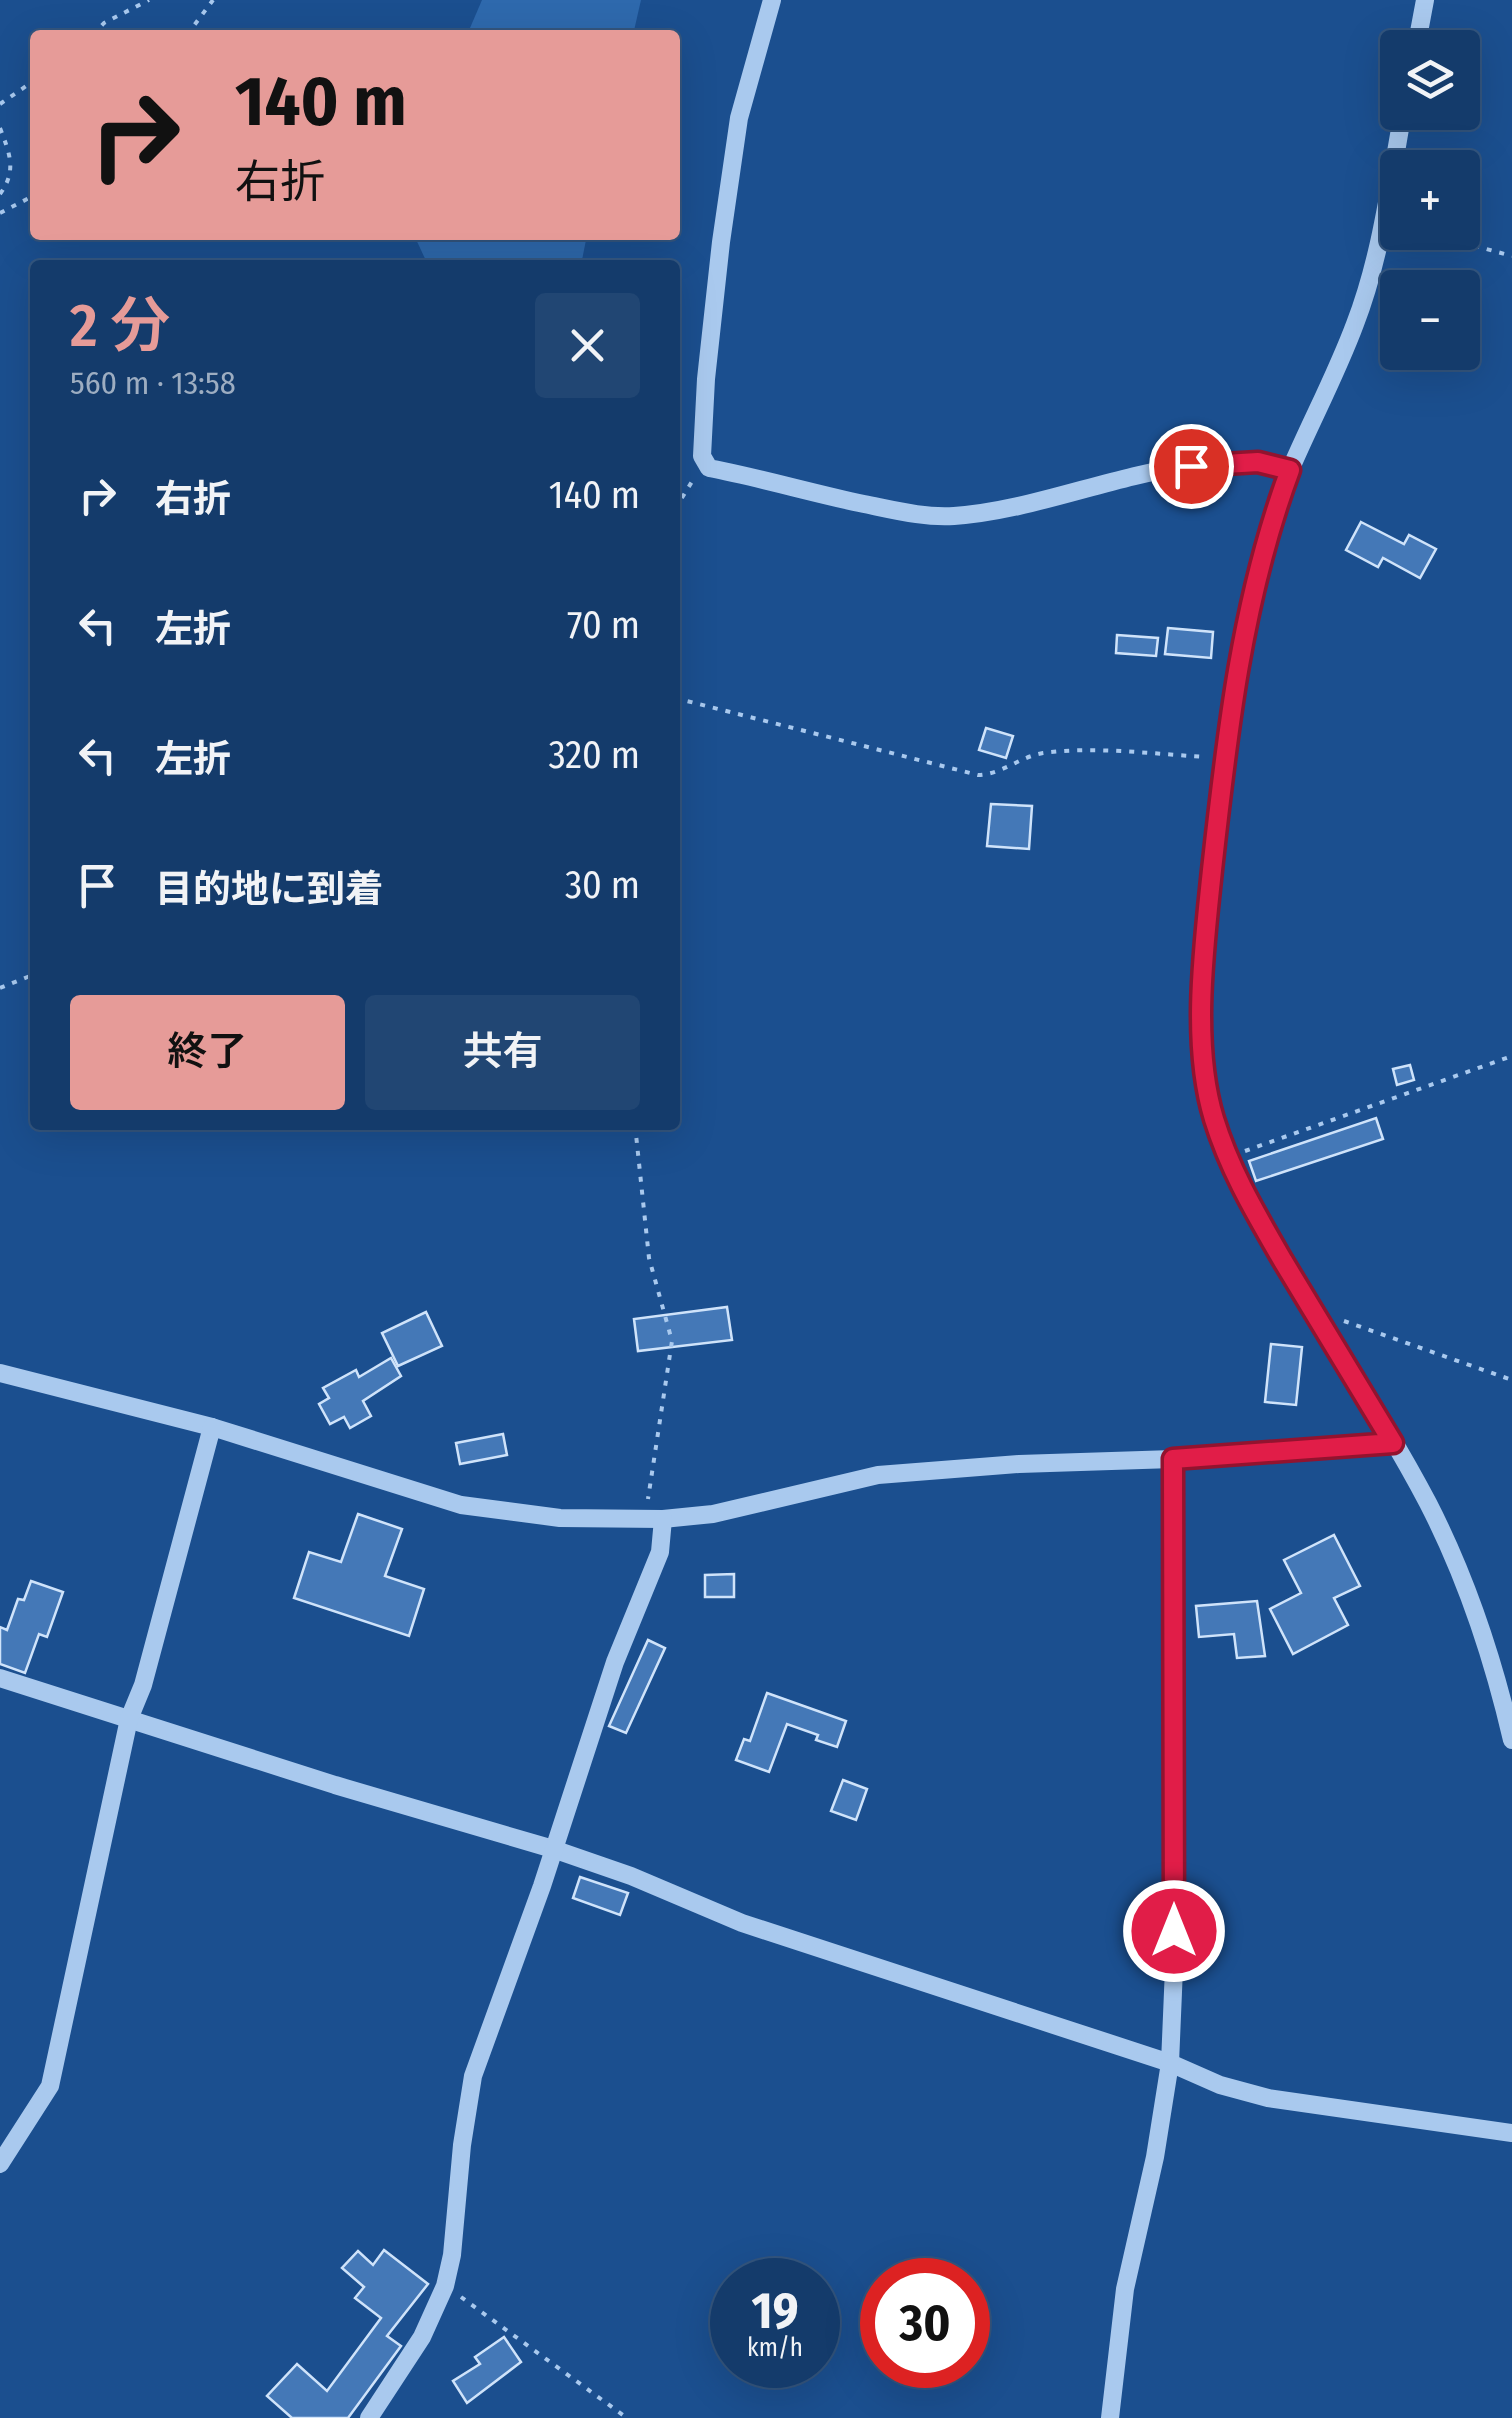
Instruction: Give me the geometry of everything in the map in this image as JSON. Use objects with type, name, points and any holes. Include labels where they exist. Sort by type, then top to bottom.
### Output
[{"type":"street","points":[[772,0],[739,118],[721,242],[706,379],[702,456],[709,468],[932,516],[984,512],[1161,472],[1224,462],[1258,462],[1290,470]]},
{"type":"street","points":[[1419,30],[1425,0]]},
{"type":"street","points":[[1400,130],[1371,277],[1350,337],[1290,470],[1267,532],[1247,616],[1224,758],[1207,922],[1205,1086],[1226,1158],[1254,1214],[1428,1504],[1478,1617],[1512,1740]]},
{"type":"street","points":[[0,1374],[212,1428],[461,1506],[560,1518],[654,1519],[713,1514],[878,1475],[1393,1443]]},
{"type":"street","points":[[0,2164],[40,2104],[54,2070],[129,1720],[143,1684],[212,1428]]},
{"type":"street","points":[[1110,2418],[1125,2289],[1155,2157],[1170,2062],[1174,1968],[1173,1459]]},
{"type":"street","points":[[369,2418],[422,2337],[445,2286],[473,2076],[621,1646],[660,1552],[654,1519]]},
{"type":"street","points":[[0,1678],[334,1785],[552,1849],[631,1876],[742,1923],[1170,2062],[1220,2085],[1268,2098],[1512,2133]]},
{"type":"path","points":[[98,30],[149,0]]},
{"type":"path","points":[[192,30],[213,0]]},
{"type":"path","points":[[0,104],[30,83]]},
{"type":"path","points":[[0,128],[12,161],[12,174],[0,194]]},
{"type":"path","points":[[0,213],[30,198]]},
{"type":"path","points":[[1480,247],[1512,256]]},
{"type":"path","points":[[680,501],[693,480],[709,468]]},
{"type":"path","points":[[680,699],[978,775],[998,772],[1030,756],[1065,750],[1224,758]]},
{"type":"path","points":[[0,988],[30,976]]},
{"type":"path","points":[[1226,1158],[1512,1056]]},
{"type":"path","points":[[635,1130],[648,1258],[672,1340],[654,1519]]},
{"type":"path","points":[[1314,1316],[1356,1323],[1512,1380]]},
{"type":"path","points":[[445,2286],[628,2418]]},
{"type":"shaded area","points":[[482,0],[641,0],[634,30],[469,30]]},
{"type":"shaded area","points":[[416,240],[586,240],[582,260],[426,260]]},
{"type":"building","points":[[1361,522],[1404,544],[1409,535],[1436,549],[1420,578],[1383,558],[1378,567],[1346,550]]},
{"type":"building","points":[[1168,628],[1213,632],[1211,658],[1165,654]]},
{"type":"building","points":[[1117,635],[1158,638],[1156,656],[1116,653]]},
{"type":"building","points":[[986,728],[1013,736],[1006,758],[979,750]]},
{"type":"building","points":[[991,804],[1032,806],[1029,849],[987,846]]},
{"type":"building","points":[[1410,1065],[1414,1080],[1397,1085],[1393,1069]]},
{"type":"building","points":[[1376,1118],[1383,1139],[1256,1181],[1249,1161]]},
{"type":"building","points":[[727,1307],[732,1340],[638,1351],[634,1319]]},
{"type":"building","points":[[426,1312],[442,1346],[398,1366],[382,1333]]},
{"type":"building","points":[[1271,1344],[1302,1347],[1296,1405],[1265,1402]]},
{"type":"building","points":[[391,1358],[401,1376],[363,1401],[371,1416],[350,1428],[344,1417],[330,1424],[319,1404],[329,1398],[323,1388],[356,1370],[359,1377]]},
{"type":"building","points":[[503,1434],[507,1455],[460,1464],[456,1443]]},
{"type":"building","points":[[358,1514],[402,1529],[385,1576],[424,1589],[409,1636],[294,1598],[309,1552],[341,1562]]},
{"type":"building","points":[[1334,1535],[1360,1586],[1334,1598],[1348,1625],[1293,1654],[1270,1609],[1301,1593],[1284,1560]]},
{"type":"building","points":[[734,1574],[734,1597],[705,1597],[705,1575]]},
{"type":"building","points":[[31,1581],[63,1592],[47,1637],[39,1634],[25,1673],[0,1664],[0,1627],[7,1630],[18,1599],[24,1600]]},
{"type":"building","points":[[1257,1601],[1265,1656],[1237,1658],[1234,1634],[1199,1637],[1196,1606]]},
{"type":"building","points":[[648,1640],[665,1648],[626,1733],[609,1726]]},
{"type":"building","points":[[767,1693],[846,1721],[837,1747],[787,1724],[769,1772],[736,1760],[744,1739],[750,1741]]},
{"type":"building","points":[[843,1780],[867,1789],[856,1820],[831,1811]]},
{"type":"building","points":[[580,1877],[628,1893],[620,1915],[573,1898]]},
{"type":"building","points":[[384,2250],[428,2284],[387,2336],[401,2346],[348,2418],[292,2418],[267,2396],[297,2364],[327,2391],[381,2318],[355,2298],[364,2287],[342,2268],[358,2251],[373,2265]]},
{"type":"building","points":[[504,2337],[521,2362],[467,2403],[453,2381],[480,2364],[475,2357]]},
{"type":"route","points":[[1174,1931],[1173,1459],[1393,1443],[1254,1214],[1226,1158],[1205,1086],[1207,922],[1230,710],[1267,532],[1290,470],[1258,462],[1191,466]]}]
